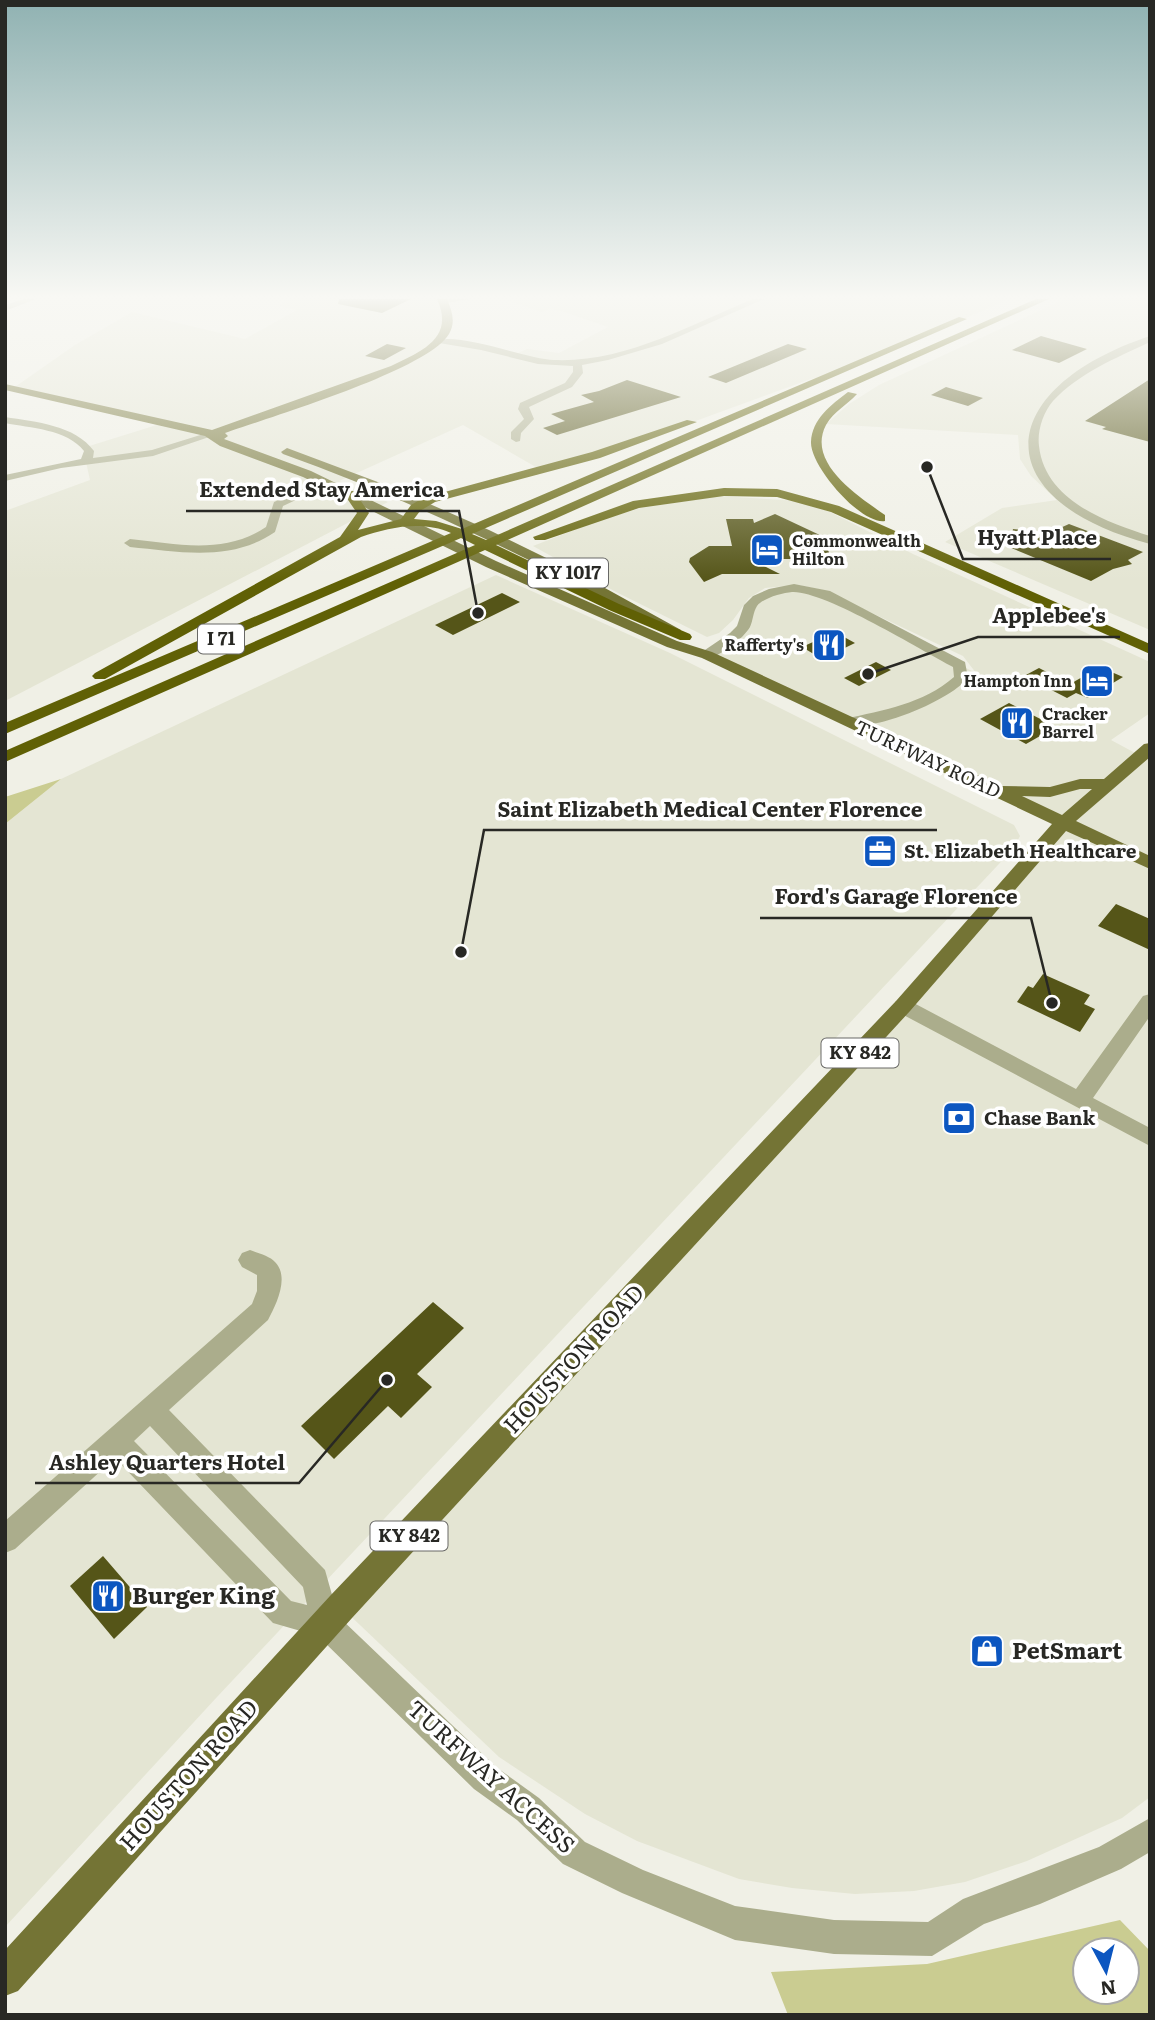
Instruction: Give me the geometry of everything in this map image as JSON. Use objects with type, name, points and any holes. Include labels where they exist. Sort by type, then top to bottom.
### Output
[{"type":"highway","points":[[406,521],[421,504],[448,494],[608,452],[770,393]]},
{"type":"highway","name":"I 71","points":[[5,728],[793,393]]},
{"type":"highway","points":[[467,561],[510,536],[832,393]]},
{"type":"highway","points":[[855,393],[841,401],[819,424],[815,442],[818,456],[837,486],[882,520],[1150,641]]},
{"type":"highway","points":[[467,561],[637,504],[723,492],[776,493],[835,509],[1150,650]]},
{"type":"highway","points":[[343,540],[354,530],[363,513],[350,494]]},
{"type":"highway","points":[[399,494],[448,494]]},
{"type":"highway","points":[[5,728],[62,694],[137,657],[343,540],[376,526],[406,521],[450,528],[614,607],[685,637]]},
{"type":"highway","name":"I 71","points":[[5,757],[303,626],[351,613],[467,561]]},
{"type":"main road","name":"TURFWAY ROAD","points":[[32,393],[210,435],[235,438],[278,449],[348,473],[535,556],[685,637],[707,655]]},
{"type":"main road","points":[[210,435],[326,393]]},
{"type":"main road","name":"TURFWAY ROAD","points":[[210,435],[224,444],[350,494],[491,564],[672,644],[707,655],[1150,863]]},
{"type":"main road","name":"HOUSTON ROAD","points":[[5,1978],[326,1624],[903,1006],[1064,822],[1150,748]]},
{"type":"main road","points":[[990,788],[1039,793],[1080,784],[1105,784]]},
{"type":"street","points":[[516,439],[516,432],[530,419],[523,409],[524,405],[550,393]]},
{"type":"street","points":[[1056,393],[1047,402],[1035,424],[1033,454],[1039,471],[1065,500],[1110,526],[1150,540]]},
{"type":"street","points":[[5,420],[52,430],[82,443],[89,451],[86,462]]},
{"type":"street","points":[[5,478],[40,469],[153,453],[210,435]]},
{"type":"street","points":[[5,470],[33,465],[40,469]]},
{"type":"street","points":[[132,540],[203,549],[246,544],[271,529],[276,508],[282,501],[322,482]]},
{"type":"street","points":[[707,655],[735,636],[743,627],[751,605],[758,599],[784,589],[815,590],[960,665],[961,678],[920,710],[877,735]]},
{"type":"street","points":[[850,722],[881,718],[910,704],[932,698]]},
{"type":"street","points":[[1079,1101],[1150,1001]]},
{"type":"street","points":[[903,1006],[1150,1138]]},
{"type":"street","points":[[5,1539],[260,1312],[271,1284],[267,1269],[250,1260]]},
{"type":"street","points":[[117,1441],[283,1613],[326,1624],[315,1580],[152,1410]]},
{"type":"street","name":"TURFWAY ACCESS","points":[[326,1624],[485,1778],[528,1809],[574,1853],[633,1882],[735,1923],[834,1937],[932,1939],[975,1911],[1086,1868],[1138,1843],[1150,1834]]},
{"type":"shaded area","points":[[30,393],[772,393],[630,445],[541,470],[463,425],[339,481],[388,502],[7,700],[5,511],[90,480],[86,447],[160,424]]},
{"type":"shaded area","points":[[866,393],[1150,393],[1150,630],[945,542],[1002,508],[1057,500],[1031,476],[1020,459],[1018,435],[826,424]]},
{"type":"shaded area","points":[[719,496],[800,501],[830,512],[913,554],[1150,662],[1150,713],[1111,740],[1150,761],[1150,1797],[1122,1818],[1027,1861],[965,1882],[914,1891],[855,1894],[792,1888],[739,1879],[637,1841],[585,1814],[499,1757],[341,1607],[1064,822],[707,655],[725,643],[747,612],[774,592],[806,589],[976,673],[963,656],[823,590],[798,585],[765,588],[749,598],[733,620],[719,633],[707,637],[616,592],[533,546],[600,520],[641,508]]},
{"type":"shaded area","points":[[496,575],[670,653],[1014,825],[1020,836],[1013,849],[217,1697],[5,1927],[5,824],[61,779]]},
{"type":"green space","points":[[61,779],[5,824],[5,797]]},
{"type":"green space","points":[[1120,1920],[1135,1936],[1071,1936],[1071,2006],[1141,2006],[1141,1942],[1150,1951],[1150,2015],[788,2015],[771,1972],[927,1964]]},
{"type":"building","points":[[669,393],[681,397],[557,435],[543,428],[565,421],[551,414],[594,402],[581,395]]},
{"type":"building","points":[[967,393],[983,398],[968,406],[931,395]]},
{"type":"building","points":[[1128,393],[1150,393],[1150,442],[1102,429],[1106,427],[1085,421]]},
{"type":"building","name":"Commonwealth Hilton","points":[[775,514],[824,537],[831,559],[750,559],[780,574],[722,574],[704,582],[689,562],[690,558],[709,546],[732,546],[726,519],[753,519],[754,523]]},
{"type":"building","points":[[1069,524],[1143,552],[1128,560],[1132,564],[1113,569],[1091,581],[1009,547],[1013,529],[1030,531],[1027,543]]},
{"type":"building","points":[[502,593],[520,602],[453,635],[435,625]]},
{"type":"building","name":"Rafferty's","points":[[835,632],[855,643],[822,659],[802,647]]},
{"type":"building","points":[[876,662],[891,670],[859,686],[844,678]]},
{"type":"building","name":"Hampton Inn","points":[[1100,667],[1123,677],[1088,698],[1076,693],[1067,698],[1024,676],[1039,668],[1070,684]]},
{"type":"building","name":"Cracker Barrel","points":[[1009,703],[1056,727],[1026,744],[980,719]]},
{"type":"building","points":[[1116,904],[1150,919],[1150,950],[1098,926]]},
{"type":"building","points":[[1043,974],[1090,995],[1084,1004],[1095,1009],[1080,1032],[1017,1002],[1028,986],[1033,988]]},
{"type":"building","points":[[433,1302],[464,1328],[417,1374],[432,1387],[401,1418],[388,1406],[334,1459],[301,1426]]},
{"type":"building","name":"Burger King","points":[[103,1556],[147,1607],[114,1639],[70,1586]]},
{"type":"place","name":"Hyatt Place","points":[[927,467]]},
{"type":"place","name":"Commonwealth Hilton","points":[[767,550]]},
{"type":"place","name":"Extended Stay America","points":[[478,613]]},
{"type":"place","name":"Rafferty's","points":[[829,645]]},
{"type":"place","name":"Applebee's","points":[[868,674]]},
{"type":"place","name":"Hampton Inn","points":[[1097,681]]},
{"type":"place","name":"Cracker Barrel","points":[[1017,723]]},
{"type":"place","name":"St. Elizabeth Healthcare","points":[[880,851]]},
{"type":"place","name":"Saint Elizabeth Medical Center Florence","points":[[461,952]]},
{"type":"place","name":"Ford's Garage Florence","points":[[1052,1003]]},
{"type":"place","name":"Chase Bank","points":[[959,1118]]},
{"type":"place","name":"Ashley Quarters Hotel","points":[[387,1380]]},
{"type":"place","name":"Burger King","points":[[108,1596]]},
{"type":"place","name":"PetSmart","points":[[987,1651]]}]
